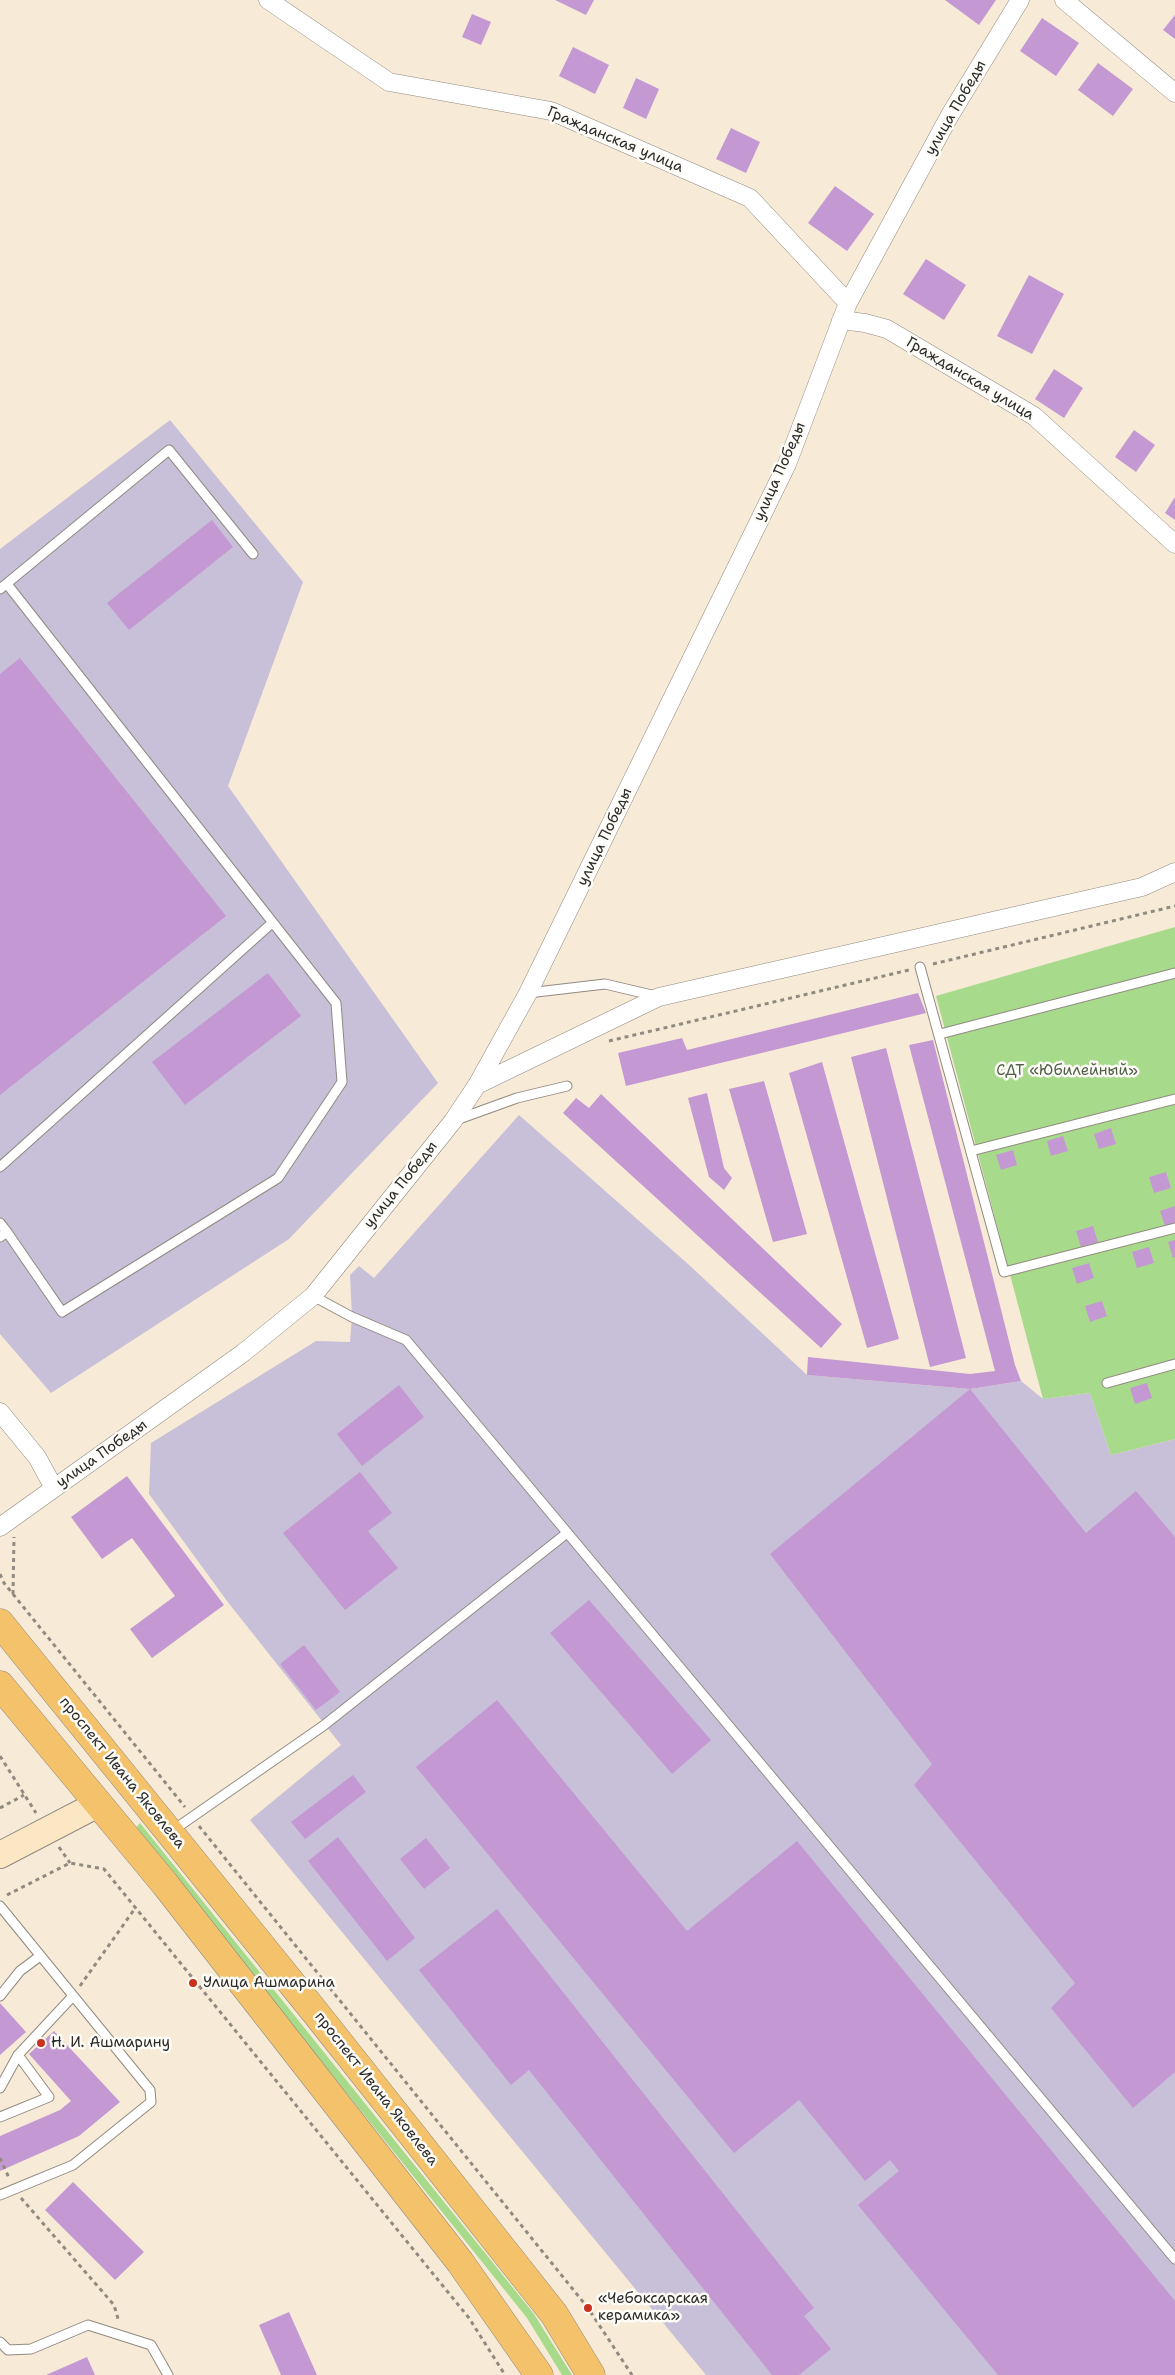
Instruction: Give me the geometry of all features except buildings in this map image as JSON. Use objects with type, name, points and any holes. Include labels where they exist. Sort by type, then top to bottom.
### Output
[{"type":"main road","name":"проспект Ивана Яковлева","points":[[0,1623],[170,1832],[554,2314],[591,2375]]},
{"type":"main road","points":[[0,1685],[165,1884],[460,2262],[539,2375]]},
{"type":"main road","points":[[0,1855],[98,1804],[130,1783]]},
{"type":"street","name":"Гражданская улица","points":[[268,0],[389,82],[551,111],[750,198],[848,303]]},
{"type":"street","name":"улица Победы","points":[[7,1522],[243,1353],[313,1296],[453,1121],[477,1085],[528,993],[787,464],[848,303],[950,115],[1020,0]]},
{"type":"street","points":[[1064,0],[1175,93]]},
{"type":"street","name":"Гражданская улица","points":[[841,320],[866,323],[887,329],[1034,416],[1175,544]]},
{"type":"street","points":[[477,1085],[659,997],[1142,888],[1175,872]]},
{"type":"street","points":[[0,1412],[36,1457],[54,1488]]},
{"type":"lane","points":[[0,1223],[3,1235],[62,1312],[278,1178],[342,1082],[336,1003],[3,586],[169,450],[253,554]]},
{"type":"lane","points":[[0,1167],[272,923]]},
{"type":"lane","points":[[920,967],[1004,1272],[1175,1228]]},
{"type":"lane","points":[[940,1034],[1175,973]]},
{"type":"lane","points":[[528,993],[605,984],[659,997]]},
{"type":"lane","points":[[453,1121],[517,1098],[567,1086]]},
{"type":"lane","points":[[971,1151],[1175,1099]]},
{"type":"lane","points":[[313,1296],[352,1317],[406,1340],[1175,2259]]},
{"type":"lane","points":[[1107,1382],[1175,1364]]},
{"type":"lane","points":[[170,1832],[323,1726],[568,1533]]},
{"type":"lane","points":[[0,1906],[150,2090],[151,2102],[73,2165],[0,2195]]},
{"type":"lane","points":[[0,1996],[20,1971],[40,1956]]},
{"type":"lane","points":[[0,2088],[18,2055],[73,1996]]},
{"type":"lane","points":[[0,2117],[48,2097],[18,2055]]},
{"type":"lane","points":[[0,2342],[8,2350],[31,2349],[88,2325],[151,2345],[168,2375]]},
{"type":"path","points":[[574,1038],[614,1041],[1175,906]]},
{"type":"path","points":[[7,1522],[13,1594]]},
{"type":"path","points":[[0,1574],[4,1583],[588,2308],[632,2375]]},
{"type":"path","points":[[0,1756],[37,1814]]},
{"type":"path","points":[[0,1808],[24,1795]]},
{"type":"path","points":[[56,1843],[70,1863]]},
{"type":"path","points":[[0,1898],[70,1863],[104,1869],[469,2318],[505,2375]]},
{"type":"path","points":[[73,1996],[136,1907]]},
{"type":"path","points":[[0,2158],[13,2189],[114,2305],[124,2336]]},
{"type":"shaded area","points":[[170,420],[303,582],[228,786],[438,1083],[289,1239],[51,1393],[0,1334],[0,549]]},
{"type":"shaded area","points":[[519,1115],[688,1264],[807,1375],[970,1389],[1021,1381],[1043,1399],[1090,1393],[1111,1455],[1175,1439],[1175,2375],[706,2375],[250,1820],[341,1745],[227,1601],[149,1494],[151,1443],[316,1341],[350,1342],[352,1317],[350,1275],[359,1266],[374,1278]]},
{"type":"green space","name":"СДТ «Юбилейный»","points":[[1175,927],[1175,1439],[1111,1455],[1090,1393],[1043,1399],[936,996]]},
{"type":"green space","points":[[140,1823],[534,2314],[572,2375],[562,2375],[527,2318],[135,1829]]},
{"type":"place","name":"Улица Ашмарина","points":[[193,1983]]},
{"type":"place","name":"Н. И. Ашмарину","points":[[41,2043]]},
{"type":"place","name":"«Чебоксарская керамика»","points":[[588,2308]]}]
